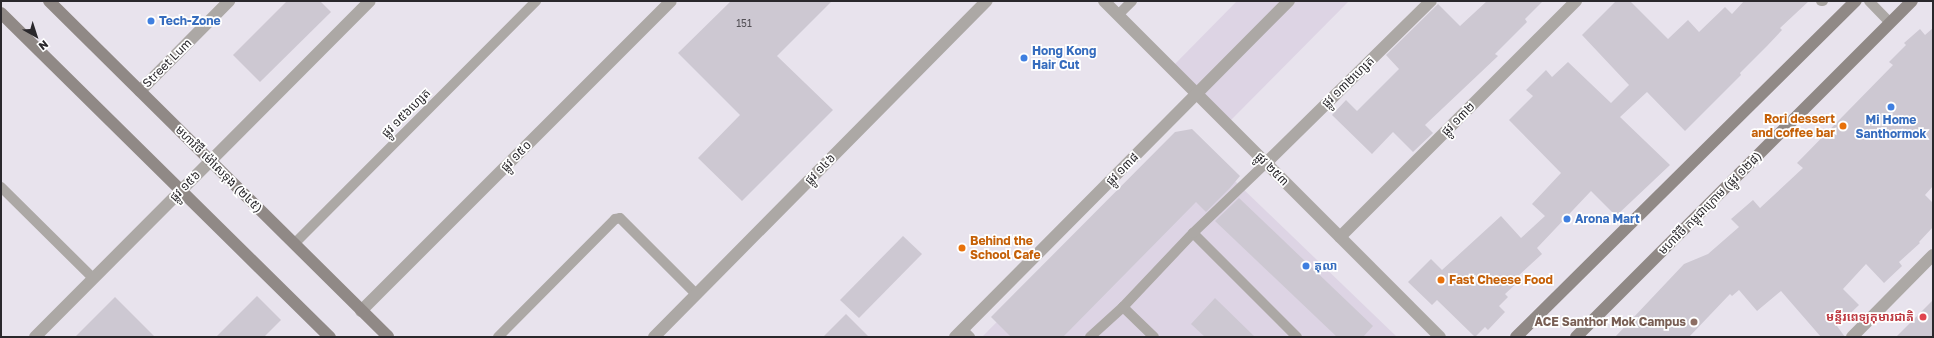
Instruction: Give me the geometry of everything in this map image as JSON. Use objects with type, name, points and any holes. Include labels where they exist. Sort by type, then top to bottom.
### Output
[{"type":"main road","points":[[1516,337],[1856,1]]},
{"type":"main road","name":"មហាវិថី កម្ពុជាក្រោម (ផ្លូវ ១២៨)","points":[[1576,337],[1912,1]]},
{"type":"main road","name":"មហាវិថី ម៉ៅសេទុង (២៤៥)","points":[[55,3],[140,91],[388,337]]},
{"type":"main road","points":[[1,13],[330,337]]},
{"type":"street","name":"Street Lum","points":[[140,91],[229,1]]},
{"type":"street","name":"ផ្លូវ ១៥៦","points":[[35,337],[370,1]]},
{"type":"street","name":"ផ្លូវ ១៥០","points":[[362,311],[671,1]]},
{"type":"street","name":"ផ្លូវ ១៤៦","points":[[654,337],[987,1]]},
{"type":"street","name":"ផ្លូវ ២៥៣","points":[[1104,1],[1440,337]]},
{"type":"street","name":"ផ្លូវ ១៣៨","points":[[963,334],[1289,1]]},
{"type":"street","name":"ផ្លូវ ១៣២ហ្សេត","points":[[1266,163],[1431,1]]},
{"type":"street","name":"ផ្លូវ ១៣២","points":[[1340,237],[1576,1]]},
{"type":"street","points":[[1852,337],[1933,255]]},
{"type":"lane","name":"ផ្លូវ ១៥៦ហ្សេត","points":[[294,244],[536,1]]},
{"type":"lane","points":[[1118,15],[1132,1]]},
{"type":"lane","points":[[1869,1],[1890,23]]},
{"type":"lane","points":[[1090,337],[1123,307],[1193,233],[1266,163]]},
{"type":"lane","points":[[1,188],[94,278]]},
{"type":"lane","points":[[498,337],[615,219],[620,218],[696,294]]},
{"type":"lane","points":[[1193,233],[1297,337]]},
{"type":"lane","points":[[1123,307],[1154,337]]},
{"type":"shaded area","points":[[1237,1],[1349,1],[1230,121],[1174,65]]},
{"type":"shaded area","points":[[1184,132],[1397,337],[982,337]]},
{"type":"building","points":[[287,1],[320,1],[331,12],[260,82],[233,55]]},
{"type":"building","points":[[731,1],[832,1],[777,56],[833,110],[742,201],[698,158],[740,115],[678,53]]},
{"type":"building","points":[[1487,1],[1543,1],[1525,19],[1527,22],[1495,54],[1498,56],[1425,125],[1433,133],[1413,152],[1393,132],[1372,154],[1332,115],[1346,100],[1357,111],[1399,69],[1386,55],[1438,4],[1460,26]]},
{"type":"building","points":[[1616,1],[1630,1],[1668,39],[1688,20],[1699,32],[1725,7],[1732,14],[1744,1],[1809,1],[1780,28],[1782,30],[1740,73],[1741,75],[1685,131],[1647,92],[1620,117],[1670,165],[1616,216],[1591,191],[1537,248],[1542,254],[1517,277],[1520,280],[1505,294],[1508,297],[1499,306],[1505,312],[1488,330],[1485,327],[1475,337],[1437,300],[1432,305],[1408,282],[1431,259],[1442,270],[1501,216],[1521,238],[1545,216],[1532,204],[1561,173],[1509,120],[1533,96],[1526,90],[1546,70],[1552,77],[1568,62],[1611,103],[1629,85],[1582,35]]},
{"type":"building","points":[[1933,28],[1933,186],[1925,195],[1933,203],[1933,227],[1919,242],[1920,243],[1899,262],[1902,266],[1884,283],[1866,264],[1843,289],[1859,305],[1837,326],[1845,337],[1821,337],[1781,291],[1757,311],[1739,290],[1732,296],[1730,294],[1689,337],[1615,337],[1684,264],[1708,254],[1739,227],[1731,219],[1753,200],[1760,208],[1803,168],[1797,163],[1893,65],[1889,62],[1906,45],[1904,43],[1920,29],[1925,35]]},
{"type":"building","points":[[1192,129],[1240,176],[1229,189],[1206,212],[1196,202],[1063,337],[1011,337],[991,317],[1175,132]]},
{"type":"building","points":[[1239,198],[1373,326],[1363,337],[1337,337],[1215,221]]},
{"type":"building","points":[[903,236],[922,254],[859,318],[840,300]]},
{"type":"building","points":[[257,296],[281,320],[264,337],[216,337]]},
{"type":"building","points":[[115,297],[155,337],[75,337]]},
{"type":"building","points":[[1215,298],[1255,337],[1205,337],[1191,324]]},
{"type":"building","name":"មន្ទីរពេទ្យកុមារជាតិ","points":[[1933,300],[1933,337],[1896,337]]},
{"type":"building","points":[[846,314],[869,337],[823,337]]},
{"type":"place","name":"Tech-Zone","points":[[151,21]]},
{"type":"place","name":"Hong Kong Hair Cut","points":[[1024,58]]},
{"type":"place","name":"Mi Home Santhormok","points":[[1891,107]]},
{"type":"place","name":"Rori dessert and coffee bar","points":[[1843,126]]},
{"type":"place","name":"Arona Mart","points":[[1567,219]]},
{"type":"place","name":"Behind the School Cafe","points":[[962,248]]},
{"type":"place","name":"តុលា","points":[[1306,266]]},
{"type":"place","name":"Fast Cheese Food","points":[[1441,280]]},
{"type":"place","name":"មន្ទីរពេទ្យកុមារជាតិ","points":[[1923,317]]},
{"type":"place","name":"ACE Santhor Mok Campus","points":[[1694,322]]}]
